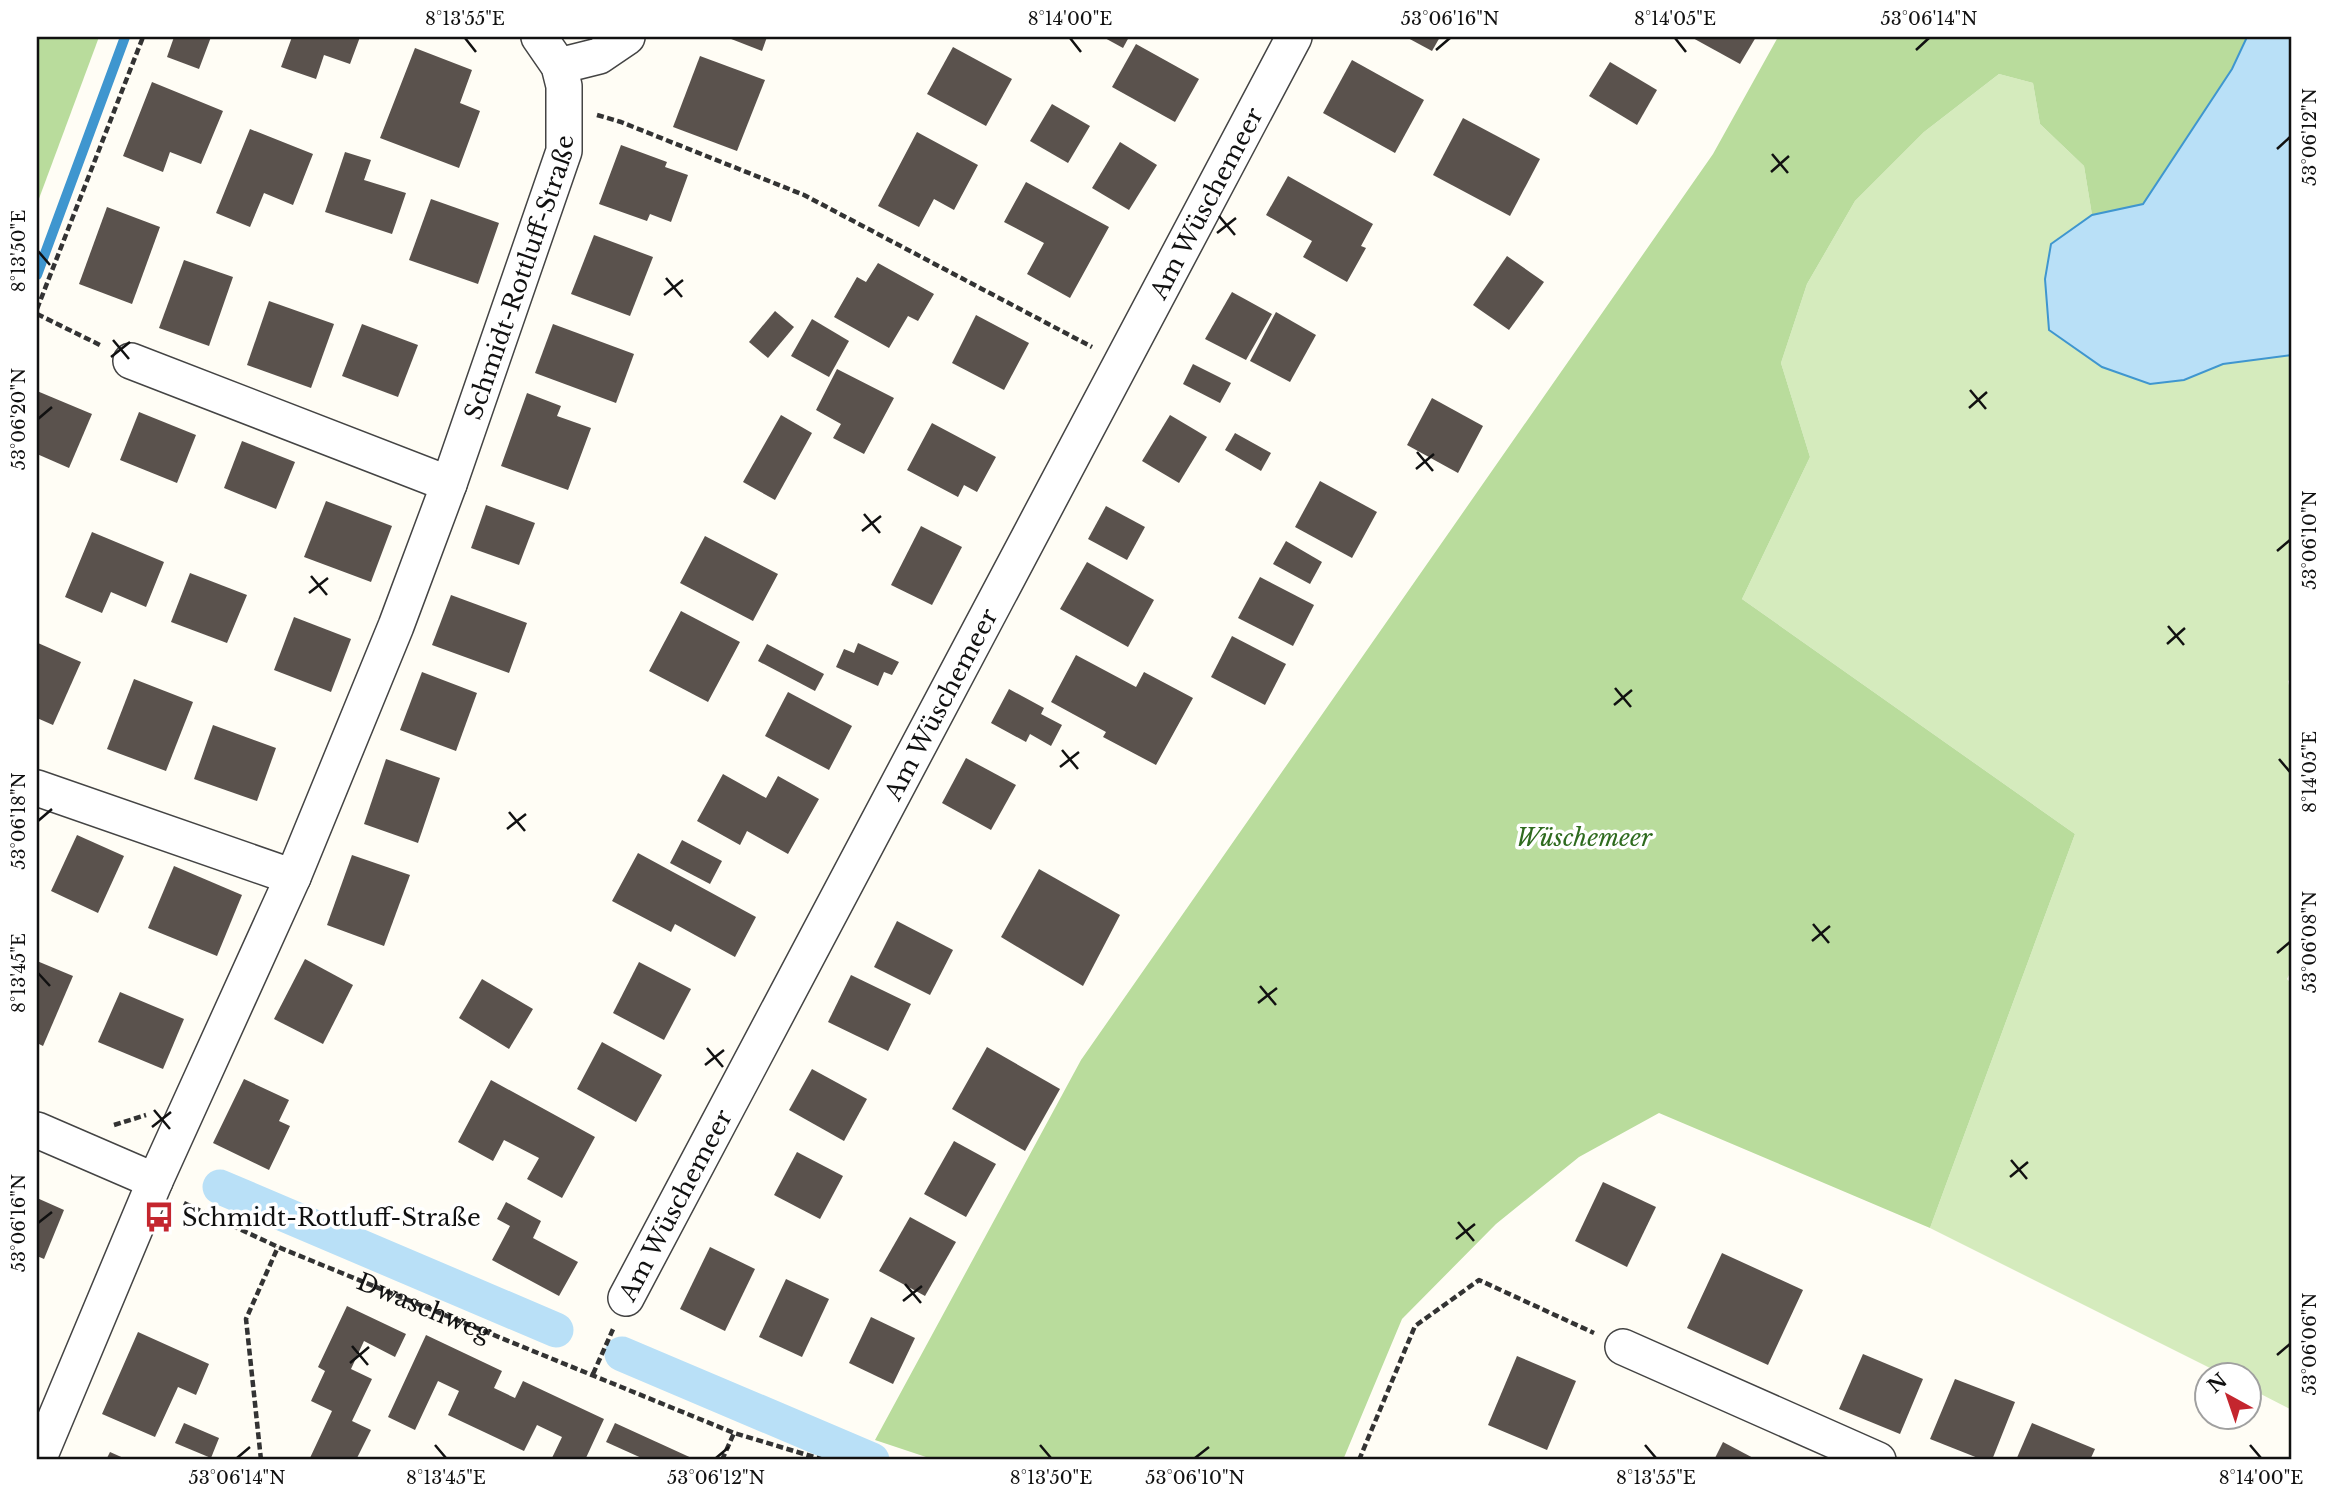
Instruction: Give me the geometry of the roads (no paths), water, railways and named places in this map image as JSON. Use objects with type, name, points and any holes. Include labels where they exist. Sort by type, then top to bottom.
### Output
[{"type":"street","points":[[539,37],[559,66],[599,56],[627,37]]},
{"type":"street","name":"Am Wüschemeer","points":[[626,1298],[1294,37]]},
{"type":"street","name":"Schmidt-Rottluff-Straße","points":[[38,1460],[155,1181],[293,877],[396,626],[449,484],[564,151],[566,107],[559,66]]},
{"type":"street","points":[[131,361],[449,484]]},
{"type":"street","points":[[37,788],[293,877]]},
{"type":"street","points":[[37,1130],[155,1181]]},
{"type":"street","points":[[1623,1347],[1878,1460]]},
{"type":"water","points":[[2247,37],[2292,37],[2292,355],[2223,364],[2184,380],[2150,384],[2102,367],[2049,330],[2045,279],[2051,244],[2092,215],[2143,204],[2232,69]]},
{"type":"waterway","points":[[37,275],[125,37]]},
{"type":"waterway","points":[[220,1187],[556,1330]]},
{"type":"waterway","points":[[622,1354],[872,1460]]},
{"type":"place","name":"Schmidt-Rottluff-Straße","points":[[159,1217]]},
{"type":"park label","name":"Wüschemeer","points":[[1584,837]]}]
